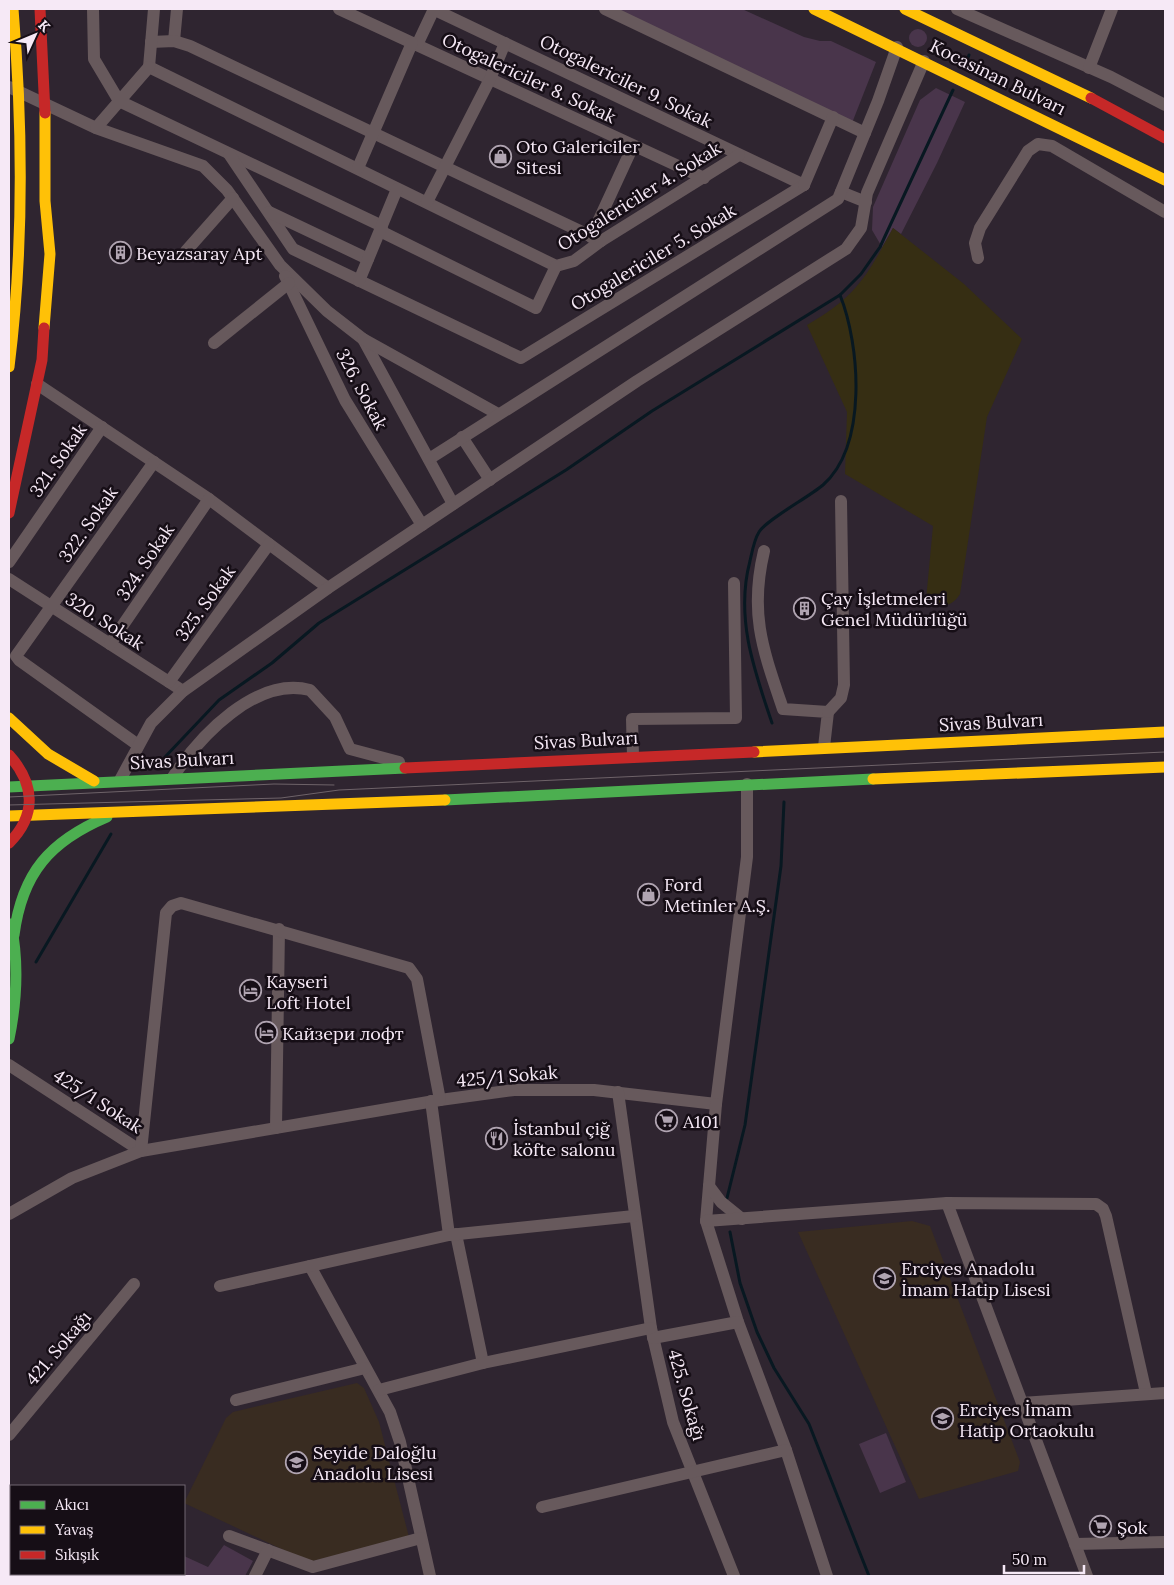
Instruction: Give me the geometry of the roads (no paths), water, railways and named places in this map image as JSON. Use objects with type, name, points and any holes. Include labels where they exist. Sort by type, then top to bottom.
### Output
[{"type":"main road","points":[[9,361],[19,281],[13,9]]},
{"type":"main road","points":[[9,513],[37,384],[46,320],[50,254],[45,201],[45,104],[40,9]]},
{"type":"main road","name":"Kocasinan Bulvarı","points":[[814,9],[926,56],[1069,132],[1165,180]]},
{"type":"main road","name":"Kocasinan Bulvarı","points":[[908,14],[937,29],[1074,88],[1165,138]]},
{"type":"main road","points":[[9,718],[41,750],[67,768],[94,781]]},
{"type":"main road","name":"Sivas Bulvarı","points":[[9,787],[173,777],[1165,732]]},
{"type":"main road","points":[[10,843],[24,825],[30,804],[28,786],[11,755]]},
{"type":"main road","points":[[9,816],[118,813],[199,808],[320,806],[747,784],[1165,767]]},
{"type":"main road","points":[[14,935],[19,900],[28,879],[40,861],[54,847],[73,833],[118,813]]},
{"type":"main road","points":[[9,916],[18,955],[18,980],[9,1039]]},
{"type":"street","points":[[94,9],[94,59],[118,101],[381,229],[536,308],[556,266],[149,67]]},
{"type":"street","points":[[96,128],[149,67],[154,9]]},
{"type":"street","points":[[174,42],[177,9]]},
{"type":"street","name":"Otogalericiler 8. Sokak","points":[[339,9],[704,178]]},
{"type":"street","points":[[358,168],[414,44],[434,9]]},
{"type":"street","name":"Otogalericiler 9. Sokak","points":[[434,9],[453,13],[505,43],[804,185]]},
{"type":"street","points":[[605,9],[865,133]]},
{"type":"street","points":[[1089,68],[1112,9]]},
{"type":"street","points":[[937,29],[963,10],[1165,105]]},
{"type":"street","points":[[151,42],[174,42],[190,46],[596,239],[633,146]]},
{"type":"street","points":[[427,202],[490,79],[505,43]]},
{"type":"street","points":[[428,459],[838,199],[865,133],[898,43]]},
{"type":"street","points":[[120,780],[138,745],[159,714],[183,691],[328,588],[453,504],[638,381],[846,249],[862,228],[866,193],[926,56]]},
{"type":"street","points":[[14,89],[96,128],[203,166],[233,198],[280,265],[322,306],[363,339],[498,414]]},
{"type":"street","points":[[804,185],[833,117]]},
{"type":"street","points":[[1065,154],[1069,132]]},
{"type":"street","points":[[978,258],[975,243],[980,228],[1028,151],[1043,144],[1052,146],[1165,212]]},
{"type":"street","points":[[229,154],[293,249],[359,281],[398,189]]},
{"type":"street","name":"Otogalericiler 4. Sokak","points":[[556,266],[574,261],[596,239],[704,178],[739,155]]},
{"type":"street","name":"Otogalericiler 5. Sokak","points":[[359,281],[521,358],[804,185]]},
{"type":"street","points":[[841,192],[866,202]]},
{"type":"street","points":[[186,251],[233,198]]},
{"type":"street","points":[[267,211],[368,259]]},
{"type":"street","name":"326. Sokak","points":[[280,265],[345,400],[422,525]]},
{"type":"street","points":[[214,343],[289,282]]},
{"type":"street","points":[[363,339],[453,504]]},
{"type":"street","points":[[37,384],[209,499],[328,588]]},
{"type":"street","name":"321. Sokak","points":[[9,562],[102,427]]},
{"type":"street","points":[[462,437],[490,480]]},
{"type":"street","name":"322. Sokak","points":[[138,745],[17,658],[17,653],[154,462]]},
{"type":"street","name":"324. Sokak","points":[[110,644],[209,499]]},
{"type":"street","points":[[824,747],[828,712],[841,698],[844,685],[841,500]]},
{"type":"street","name":"325. Sokak","points":[[169,682],[269,544]]},
{"type":"street","points":[[764,551],[757,595],[758,631],[783,709],[828,712]]},
{"type":"street","name":"320. Sokak","points":[[9,579],[183,691]]},
{"type":"street","points":[[633,756],[632,719],[736,718],[734,583]]},
{"type":"street","points":[[173,777],[193,749],[216,726],[253,700],[272,691],[287,688],[310,690],[336,717],[350,749],[416,766]]},
{"type":"street","points":[[747,784],[747,857],[716,1104],[706,1221],[738,1322],[786,1450],[827,1576]]},
{"type":"street","points":[[9,1214],[72,1178],[141,1151],[165,922],[169,908],[181,903],[279,929],[405,967],[413,972],[417,979],[436,1100],[452,1235],[484,1363]]},
{"type":"street","points":[[276,1128],[279,929]]},
{"type":"street","name":"425/1 Sokak","points":[[9,1065],[141,1151],[483,1093],[538,1089],[618,1092],[716,1104]]},
{"type":"street","name":"425. Sokağı","points":[[618,1092],[652,1333],[673,1422],[734,1576]]},
{"type":"street","points":[[709,1186],[721,1202],[742,1219]]},
{"type":"street","points":[[706,1221],[947,1203],[1092,1203],[1100,1206],[1106,1216],[1146,1393]]},
{"type":"street","points":[[947,1203],[1087,1576]]},
{"type":"street","points":[[220,1286],[452,1235],[634,1216]]},
{"type":"street","points":[[310,1266],[365,1368],[379,1390],[396,1427],[430,1576]]},
{"type":"street","name":"421. Sokağı","points":[[9,1435],[134,1284]]},
{"type":"street","points":[[379,1390],[484,1363],[652,1333],[738,1322]]},
{"type":"street","points":[[236,1400],[365,1368]]},
{"type":"street","points":[[1022,1403],[1165,1393]]},
{"type":"street","points":[[542,1507],[786,1450]]},
{"type":"street","points":[[229,1536],[314,1567],[421,1538]]},
{"type":"street","points":[[1076,1544],[1165,1542]]},
{"type":"street","points":[[255,1576],[268,1550]]},
{"type":"waterway","points":[[965,65],[969,55]]},
{"type":"waterway","points":[[165,757],[219,700],[272,663],[319,623],[566,470],[652,411],[840,295],[861,274],[880,247],[953,90]]},
{"type":"waterway","points":[[772,723],[753,663],[749,643],[746,623],[746,582],[753,546],[759,532],[770,521],[823,485],[837,467],[847,445],[853,420],[856,394],[855,367],[852,340],[840,295]]},
{"type":"waterway","points":[[727,1198],[745,1125],[781,866],[784,802]]},
{"type":"waterway","points":[[36,962],[111,834]]},
{"type":"waterway","points":[[730,1232],[740,1283],[757,1332],[774,1368],[809,1424],[869,1576]]},
{"type":"tram line","points":[[9,805],[281,798],[339,790],[1165,752]]},
{"type":"tram line","points":[[9,797],[274,784],[334,785]]},
{"type":"place","name":"Oto Galericiler Sitesi","points":[[500,156]]},
{"type":"place","name":"Beyazsaray Apt","points":[[120,253]]},
{"type":"place","name":"Çay İşletmeleri Genel Müdürlüğü","points":[[805,608]]},
{"type":"place","name":"Ford Metinler A.Ş.","points":[[648,894]]},
{"type":"place","name":"Kayseri Loft Hotel","points":[[250,991]]},
{"type":"place","name":"Кайзери лофт","points":[[266,1033]]},
{"type":"place","name":"A101","points":[[667,1121]]},
{"type":"place","name":"İstanbul çiğ köfte salonu","points":[[497,1138]]},
{"type":"place","name":"Erciyes Anadolu İmam Hatip Lisesi","points":[[885,1278]]},
{"type":"place","name":"Erciyes İmam Hatip Ortaokulu","points":[[943,1419]]},
{"type":"place","name":"Seyide Daloğlu Anadolu Lisesi","points":[[297,1462]]},
{"type":"place","name":"Şok","points":[[1101,1527]]}]
